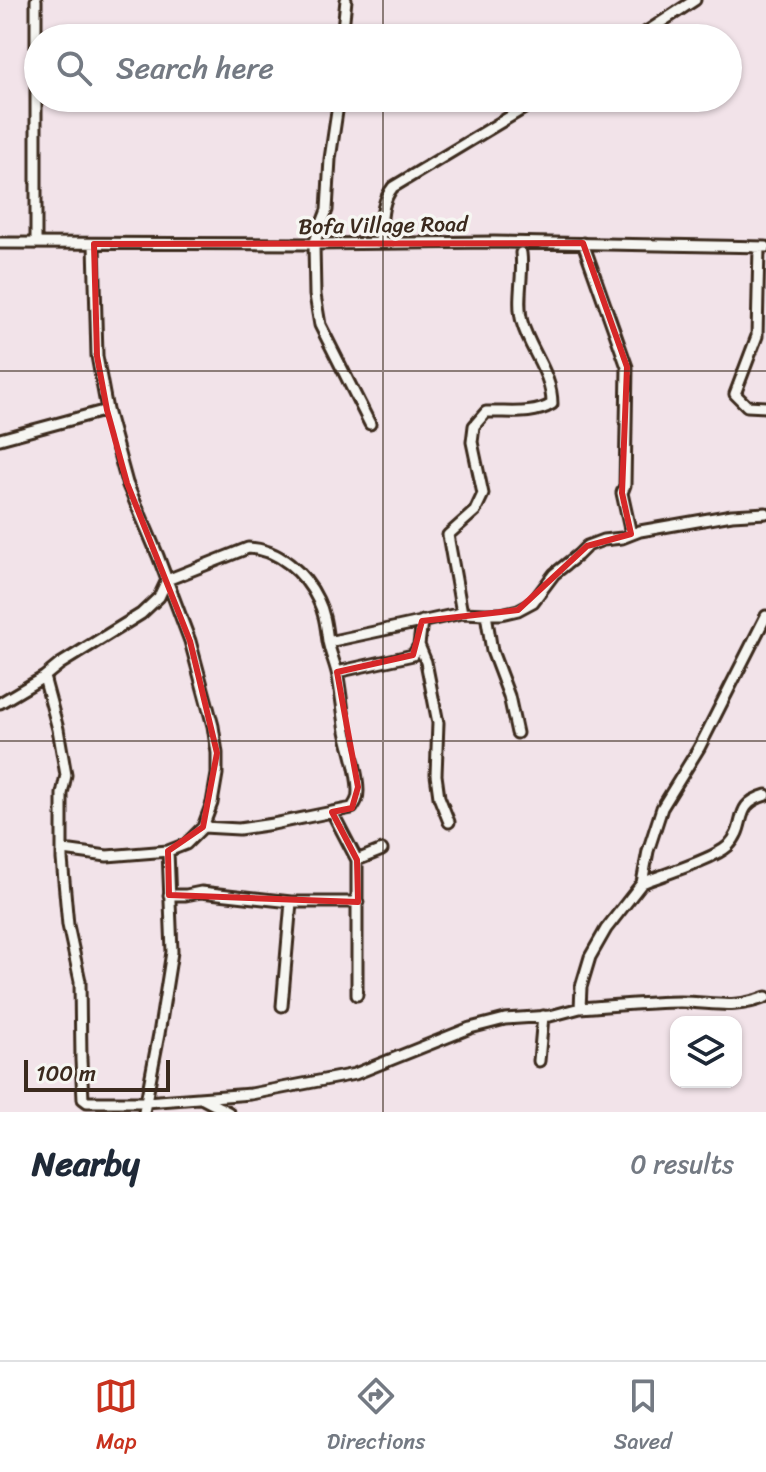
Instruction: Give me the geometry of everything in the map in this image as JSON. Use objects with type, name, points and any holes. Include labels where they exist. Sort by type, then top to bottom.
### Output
[{"type":"street","points":[[36,0],[36,24]]},
{"type":"street","points":[[343,24],[346,0]]},
{"type":"street","points":[[658,24],[695,0]]},
{"type":"street","points":[[36,112],[36,243]]},
{"type":"street","points":[[337,112],[327,210],[314,244],[315,295],[320,325],[370,424]]},
{"type":"street","points":[[380,243],[383,205],[393,187],[518,112]]},
{"type":"street","name":"Bofa Village Road","points":[[0,243],[583,243],[762,247]]},
{"type":"street","points":[[583,243],[627,367],[625,485],[622,493],[631,534]]},
{"type":"street","points":[[64,850],[107,856],[168,851],[186,844],[203,827],[212,803],[217,774],[213,726],[190,641],[127,483],[107,410],[97,356],[94,244]]},
{"type":"street","points":[[762,247],[757,336],[735,394],[747,406],[766,407]]},
{"type":"street","points":[[462,613],[448,535],[475,511],[483,494],[472,442],[474,426],[486,412],[542,410],[552,404],[552,392],[544,369],[522,322],[521,253]]},
{"type":"street","points":[[0,439],[107,410]]},
{"type":"street","points":[[328,642],[462,613],[501,614],[518,610],[533,602],[554,574],[587,546],[640,531],[740,514],[766,513]]},
{"type":"street","points":[[0,703],[141,614],[159,597],[167,580],[248,548],[261,548],[277,554],[288,562],[318,599],[327,623],[328,642],[354,761],[358,800],[352,808],[273,824],[239,829],[203,827]]},
{"type":"street","points":[[486,614],[492,651],[509,696],[517,733]]},
{"type":"street","points":[[580,1008],[581,987],[590,957],[606,929],[642,883],[648,851],[662,808],[699,748],[766,616]]},
{"type":"street","points":[[337,672],[413,655],[419,645],[422,621]]},
{"type":"street","points":[[419,645],[426,662],[438,723],[436,775],[439,797],[449,822]]},
{"type":"street","points":[[44,677],[65,765],[62,859],[68,925],[80,981],[83,1099],[87,1102],[145,1107],[251,1094],[355,1074],[470,1028],[505,1019],[543,1016],[580,1008],[681,1002],[726,1006],[751,1003],[766,997]]},
{"type":"street","points":[[642,883],[716,854],[728,846],[737,833],[746,804],[766,795]]},
{"type":"street","points":[[332,812],[357,860],[357,995]]},
{"type":"street","points":[[357,860],[382,850]]},
{"type":"street","points":[[145,1107],[172,952],[168,851]]},
{"type":"street","points":[[169,895],[201,892],[291,902],[358,902]]},
{"type":"street","points":[[282,1006],[291,902]]},
{"type":"street","points":[[539,1061],[543,1016]]},
{"type":"street","points":[[201,1098],[228,1112]]},
{"type":"highlighted area","points":[[583,243],[627,367],[622,493],[631,534],[587,546],[518,610],[422,621],[413,655],[337,672],[358,787],[352,808],[332,812],[357,860],[358,902],[169,895],[168,851],[203,827],[217,753],[190,641],[127,483],[107,410],[97,356],[94,244]]}]
